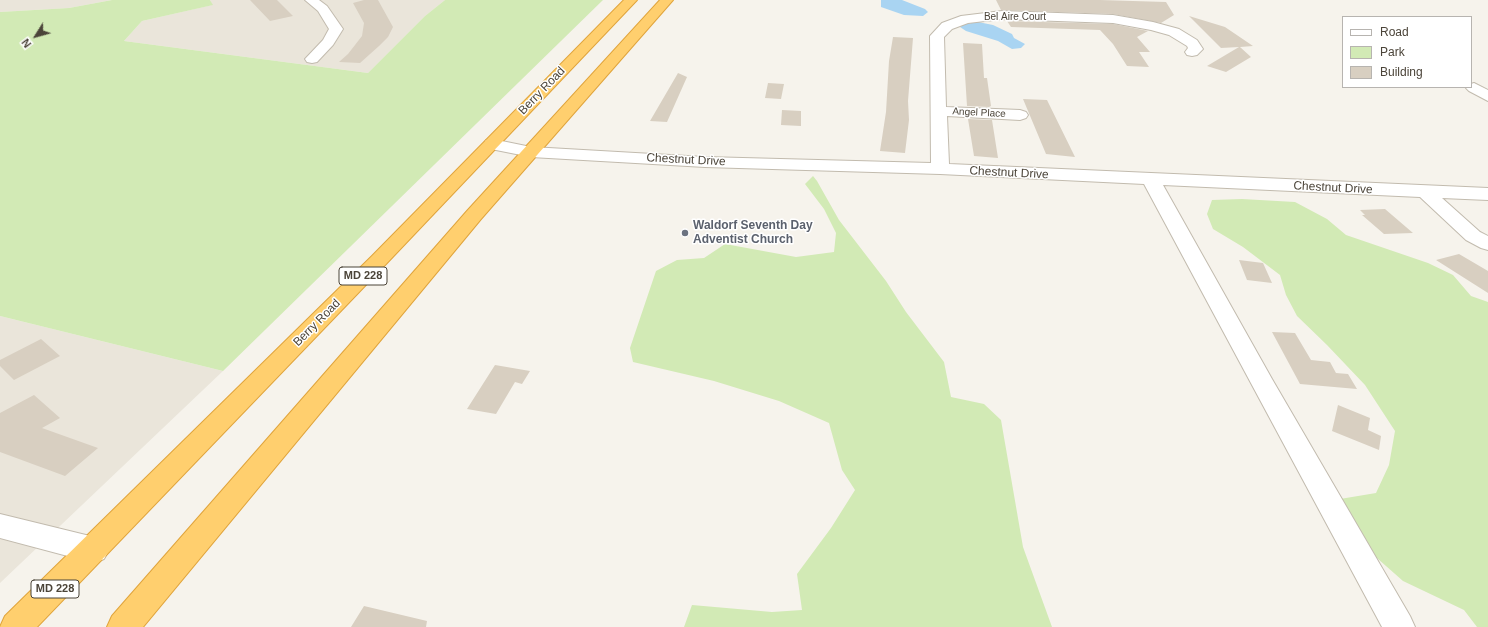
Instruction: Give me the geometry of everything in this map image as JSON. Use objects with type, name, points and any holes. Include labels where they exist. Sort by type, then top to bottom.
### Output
[{"type":"highway","name":"Berry Road","points":[[16,627],[94,550],[631,0]]},
{"type":"highway","points":[[123,627],[474,215],[667,0]]},
{"type":"street","points":[[312,59],[328,42],[336,29],[323,9],[314,0]]},
{"type":"street","name":"Bel Aire Court","points":[[940,169],[937,36],[947,26],[966,19],[986,16],[1017,15],[1125,21],[1153,26],[1174,32],[1192,43],[1196,49],[1192,52]]},
{"type":"street","points":[[1474,88],[1488,96]]},
{"type":"street","name":"Angel Place","points":[[939,111],[1020,115]]},
{"type":"street","name":"Chestnut Drive","points":[[492,144],[531,152],[705,162],[940,169],[1151,180],[1488,194]]},
{"type":"street","points":[[1151,180],[1261,381],[1399,627]]},
{"type":"street","points":[[1425,192],[1473,236],[1488,244]]},
{"type":"street","points":[[0,526],[94,550]]},
{"type":"shaded area","points":[[0,0],[112,0],[69,8],[0,12]]},
{"type":"shaded area","points":[[210,0],[445,0],[425,16],[368,73],[124,41],[142,21],[212,5]]},
{"type":"shaded area","points":[[0,316],[223,371],[0,583]]},
{"type":"green space","points":[[112,0],[210,0],[213,5],[142,21],[124,41],[368,73],[425,16],[445,0],[603,0],[223,371],[0,316],[0,12],[69,8]]},
{"type":"green space","points":[[813,176],[839,220],[886,281],[906,312],[944,362],[951,397],[984,404],[1001,420],[1023,547],[1052,627],[684,627],[692,605],[772,612],[802,610],[797,574],[831,528],[855,490],[842,470],[829,423],[779,401],[714,381],[633,362],[630,348],[656,271],[677,260],[704,258],[725,244],[796,257],[834,252],[836,233],[824,209],[805,184]]},
{"type":"green space","points":[[1242,199],[1295,202],[1327,219],[1346,235],[1428,263],[1453,275],[1471,296],[1488,302],[1488,627],[1477,627],[1464,610],[1403,581],[1369,551],[1340,499],[1376,493],[1389,465],[1395,431],[1365,385],[1297,316],[1286,295],[1280,275],[1243,247],[1213,229],[1207,214],[1212,200]]},
{"type":"water","points":[[881,0],[902,0],[925,9],[928,12],[923,16],[904,15],[881,7]]},
{"type":"water","points":[[978,22],[993,25],[1012,34],[1014,38],[1025,44],[1021,48],[1012,49],[998,41],[966,31],[960,27],[965,24]]},
{"type":"building","points":[[250,0],[277,0],[293,16],[270,21]]},
{"type":"building","points":[[364,0],[378,0],[393,27],[388,37],[360,63],[339,62],[348,54],[362,36],[364,23],[353,3]]},
{"type":"building","points":[[996,0],[1100,0],[1166,2],[1174,15],[1161,23],[1113,14],[1001,10]]},
{"type":"building","points":[[1189,16],[1225,27],[1253,46],[1240,47],[1251,57],[1226,72],[1207,66],[1239,47],[1221,48]]},
{"type":"building","points":[[1007,21],[1113,24],[1148,31],[1137,37],[1150,52],[1139,52],[1149,67],[1127,66],[1113,44],[1100,30],[1011,27]]},
{"type":"building","points":[[893,37],[913,38],[908,101],[909,120],[905,153],[880,151],[886,112],[889,61]]},
{"type":"building","points":[[963,43],[982,44],[984,78],[987,78],[991,106],[989,107],[967,106]]},
{"type":"building","points":[[678,73],[687,77],[667,122],[650,121]]},
{"type":"building","points":[[768,83],[784,84],[781,99],[765,98]]},
{"type":"building","points":[[1023,99],[1047,100],[1075,157],[1046,154]]},
{"type":"building","points":[[782,110],[801,111],[801,126],[781,125]]},
{"type":"building","points":[[968,119],[992,120],[998,158],[974,156]]},
{"type":"building","points":[[1385,209],[1413,233],[1384,234],[1362,215],[1365,215],[1360,210]]},
{"type":"building","points":[[1459,254],[1488,271],[1488,293],[1436,260]]},
{"type":"building","points":[[1239,260],[1263,263],[1272,283],[1247,280]]},
{"type":"building","points":[[1272,332],[1295,333],[1311,360],[1330,362],[1336,373],[1348,374],[1357,389],[1300,384]]},
{"type":"building","points":[[41,339],[60,356],[14,380],[0,366],[0,360]]},
{"type":"building","points":[[495,365],[530,371],[522,384],[515,382],[496,414],[467,409]]},
{"type":"building","points":[[34,395],[60,418],[42,428],[98,448],[65,476],[0,452],[0,413]]},
{"type":"building","points":[[1338,405],[1370,418],[1368,430],[1381,436],[1379,450],[1332,431]]},
{"type":"building","points":[[364,606],[427,621],[426,627],[351,627]]},
{"type":"place","name":"Waldorf Seventh Day Adventist Church","points":[[685,233]]}]
